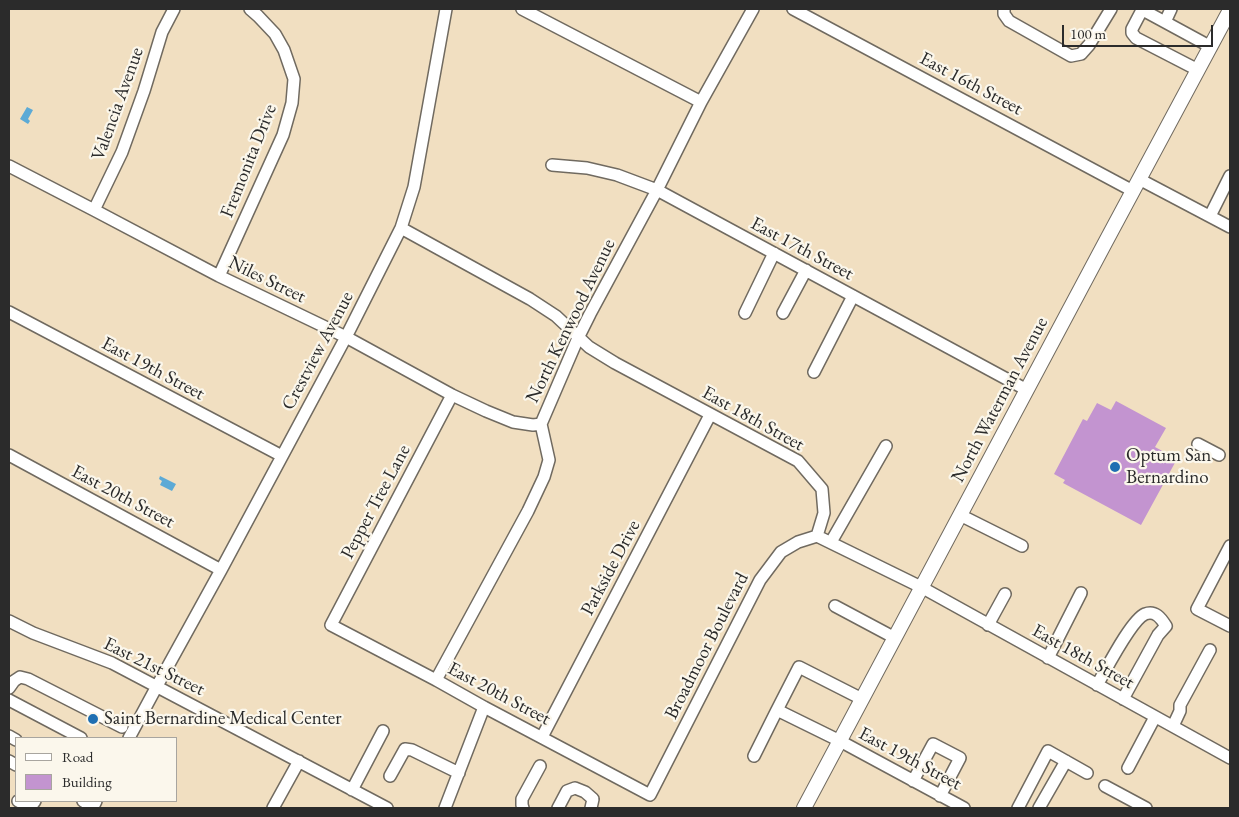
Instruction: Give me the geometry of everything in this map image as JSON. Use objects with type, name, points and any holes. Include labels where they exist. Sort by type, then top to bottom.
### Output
[{"type":"main road","name":"North Waterman Avenue","points":[[804,808],[1230,10]]},
{"type":"street","name":"Valencia Avenue","points":[[94,210],[122,152],[144,91],[162,32],[174,9]]},
{"type":"street","name":"Fremonita Drive","points":[[219,276],[283,135],[292,103],[294,79],[284,50],[275,34],[250,9]]},
{"type":"street","name":"Crestview Avenue","points":[[130,737],[346,337],[401,228],[414,187],[446,9]]},
{"type":"street","points":[[522,9],[701,102]]},
{"type":"street","name":"North Kenwood Avenue","points":[[436,680],[528,511],[544,477],[548,460],[541,424],[578,338],[657,190],[701,102],[753,9]]},
{"type":"street","name":"East 16th Street","points":[[793,9],[1136,185],[1210,216],[1230,227]]},
{"type":"street","points":[[1004,11],[1009,21],[1071,56],[1080,54],[1089,45],[1111,9]]},
{"type":"street","points":[[1198,70],[1136,38],[1132,33],[1132,28],[1141,9],[1211,47]]},
{"type":"street","points":[[1165,22],[1171,9]]},
{"type":"street","name":"East 17th Street","points":[[552,165],[587,168],[617,175],[657,190],[1027,390]]},
{"type":"street","name":"Niles Street","points":[[9,166],[219,276],[346,337],[452,395],[513,422],[533,425],[541,424]]},
{"type":"street","points":[[1210,216],[1230,176]]},
{"type":"street","name":"East 18th Street","points":[[401,228],[530,299],[556,316],[589,347],[615,364],[798,461],[822,489],[824,513],[818,536],[922,588],[1230,758]]},
{"type":"street","points":[[745,313],[774,253]]},
{"type":"street","points":[[783,314],[806,270]]},
{"type":"street","points":[[811,370],[850,294]]},
{"type":"street","name":"East 19th Street","points":[[9,312],[282,456]]},
{"type":"street","name":"Pepper Tree Lane","points":[[331,625],[452,395]]},
{"type":"street","name":"Parkside Drive","points":[[542,737],[710,415]]},
{"type":"street","points":[[1198,444],[1219,455]]},
{"type":"street","points":[[831,542],[886,446]]},
{"type":"street","name":"East 20th Street","points":[[9,455],[221,570]]},
{"type":"street","points":[[960,515],[1022,546]]},
{"type":"street","name":"Broadmoor Boulevard","points":[[650,795],[760,580],[781,552],[798,542],[818,536]]},
{"type":"street","points":[[1230,546],[1198,609],[1230,626]]},
{"type":"street","points":[[1048,658],[1080,593]]},
{"type":"street","points":[[988,624],[1005,594]]},
{"type":"street","points":[[835,606],[895,638]]},
{"type":"street","points":[[1097,685],[1133,625],[1144,614],[1153,613],[1160,616],[1166,626],[1158,635],[1123,699]]},
{"type":"street","name":"East 21st Street","points":[[9,621],[33,633],[112,663],[387,808]]},
{"type":"street","name":"East 20th Street","points":[[331,625],[650,795]]},
{"type":"street","points":[[1173,726],[1180,711],[1180,705],[1210,650]]},
{"type":"street","points":[[754,756],[799,667],[862,699]]},
{"type":"street","points":[[9,688],[20,677],[122,727]]},
{"type":"street","points":[[9,700],[79,737]]},
{"type":"street","points":[[445,808],[484,707]]},
{"type":"street","name":"East 19th Street","points":[[777,710],[840,741],[964,808]]},
{"type":"street","points":[[1128,768],[1155,717]]},
{"type":"street","points":[[352,790],[383,731]]},
{"type":"street","points":[[913,781],[933,744],[960,758],[940,796]]},
{"type":"street","points":[[390,776],[405,749],[412,750],[459,773]]},
{"type":"street","points":[[1018,808],[1048,751],[1087,773]]},
{"type":"street","points":[[273,808],[298,761]]},
{"type":"street","points":[[1039,808],[1066,761]]},
{"type":"street","points":[[523,808],[522,799],[540,766]]},
{"type":"street","points":[[1105,786],[1146,808]]},
{"type":"street","points":[[558,808],[567,791],[575,788],[593,799],[590,808]]},
{"type":"street","points":[[20,802],[29,807],[34,802]]},
{"type":"water","points":[[27,107],[33,110],[28,119],[30,121],[28,124],[20,119]]},
{"type":"water","points":[[160,476],[176,484],[172,491],[160,485],[162,481],[159,479]]},
{"type":"building","name":"Optum San Bernardino","points":[[1116,401],[1166,428],[1155,447],[1177,459],[1141,525],[1063,483],[1065,480],[1054,474],[1083,419],[1087,421],[1097,403],[1111,410]]},
{"type":"place","name":"Optum San Bernardino","points":[[1115,467]]},
{"type":"place","name":"Saint Bernardine Medical Center","points":[[93,719]]}]
